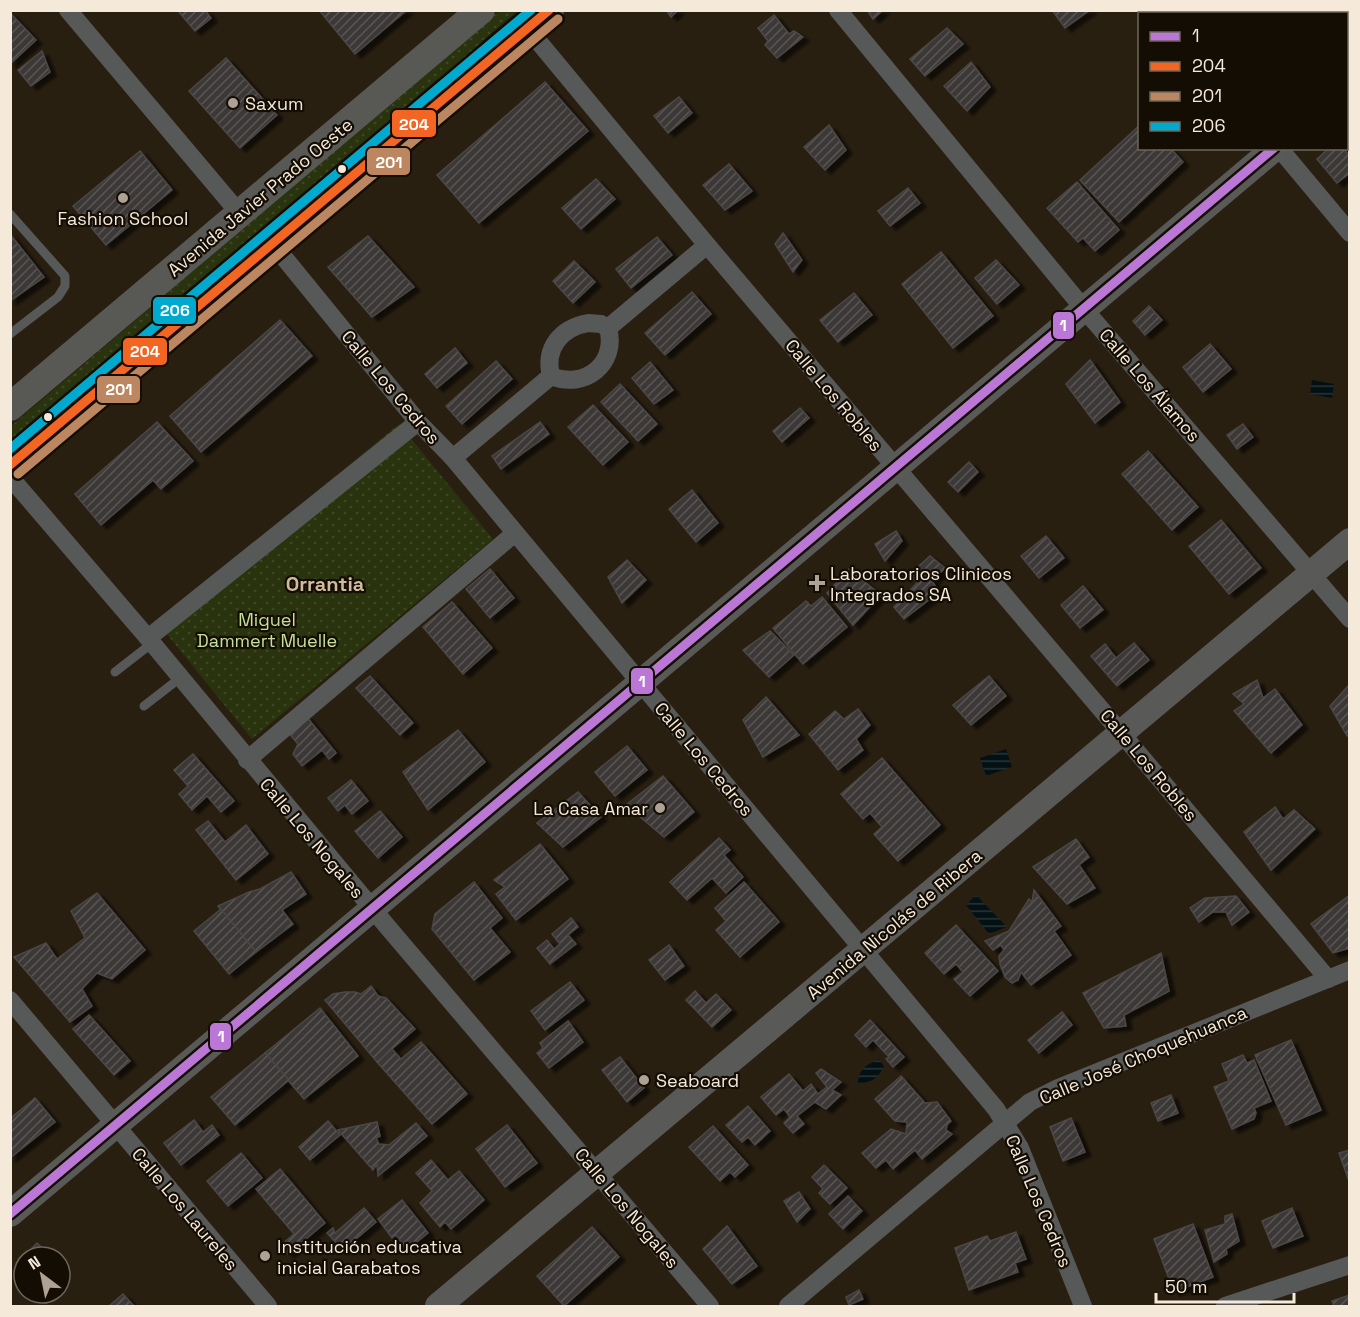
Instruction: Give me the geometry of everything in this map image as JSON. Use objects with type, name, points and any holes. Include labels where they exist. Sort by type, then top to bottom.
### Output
[{"type":"main road","name":"Avenida Javier Prado Oeste","points":[[10,407],[481,10]]},
{"type":"main road","points":[[10,465],[550,10]]},
{"type":"street","points":[[68,10],[240,214]]},
{"type":"street","name":"Calle Los Álamos","points":[[838,10],[1084,309],[1350,619]]},
{"type":"street","name":"Calle Los Robles","points":[[528,29],[707,245],[1328,979]]},
{"type":"street","points":[[10,1214],[1275,150]]},
{"type":"street","points":[[1279,150],[1350,233]]},
{"type":"street","name":"Calle Los Cedros","points":[[273,244],[418,422],[453,458],[996,1108],[1020,1148],[1083,1306]]},
{"type":"street","points":[[608,328],[707,245]]},
{"type":"street","points":[[588,323],[601,324],[608,328],[611,336],[610,349],[605,361],[597,371],[586,378],[573,381],[559,380],[551,376],[550,353],[555,342],[564,332],[575,325],[588,323]]},
{"type":"street","points":[[453,458],[551,376]]},
{"type":"street","points":[[149,641],[418,422]]},
{"type":"street","name":"Calle Los Nogales","points":[[10,477],[372,909],[710,1306]]},
{"type":"street","points":[[247,760],[515,533]]},
{"type":"street","name":"Avenida Nicolás de Ribera","points":[[438,1306],[1350,541]]},
{"type":"street","name":"Calle José Choquehuanca","points":[[788,1306],[1030,1102],[1058,1088],[1350,970]]},
{"type":"street","name":"Calle Los Laureles","points":[[10,1000],[267,1306]]},
{"type":"street","points":[[1225,1306],[1350,1265]]},
{"type":"lane","points":[[10,214],[65,276],[65,286],[58,297],[10,334]]},
{"type":"lane","points":[[115,672],[149,641]]},
{"type":"lane","points":[[144,706],[180,678]]},
{"type":"green space","points":[[499,11],[517,11],[482,41],[475,55],[11,448],[11,426]]},
{"type":"green space","name":"Miguel Dammert Muelle","points":[[399,424],[493,539],[252,739],[157,622]]},
{"type":"shaded area","points":[[1312,380],[1334,384],[1332,398],[1310,394]]},
{"type":"shaded area","points":[[1006,749],[1012,767],[986,776],[980,758]]},
{"type":"shaded area","points":[[976,895],[1007,927],[989,934],[966,905]]},
{"type":"shaded area","points":[[879,1059],[884,1066],[880,1073],[871,1081],[858,1083],[862,1071]]},
{"type":"building","points":[[205,10],[211,18],[195,31],[178,11]]},
{"type":"building","points":[[319,10],[407,10],[355,54]]},
{"type":"building","points":[[666,10],[678,10],[671,17]]},
{"type":"building","points":[[867,10],[883,10],[873,19]]},
{"type":"building","points":[[1052,10],[1090,10],[1065,28]]},
{"type":"building","points":[[1308,10],[1350,10],[1350,41],[1348,42],[1348,12],[1310,12]]},
{"type":"building","points":[[10,13],[36,40],[10,64]]},
{"type":"building","points":[[774,15],[789,34],[794,31],[803,37],[777,58],[765,45],[768,41],[758,28]]},
{"type":"building","points":[[947,28],[963,44],[925,76],[910,59]]},
{"type":"building","points":[[42,51],[50,72],[31,86],[18,70]]},
{"type":"building","name":"Saxum","points":[[226,58],[277,115],[240,148],[189,91]]},
{"type":"building","points":[[971,62],[990,87],[967,111],[944,86]]},
{"type":"building","points":[[545,82],[588,131],[479,223],[437,175]]},
{"type":"building","points":[[679,97],[692,113],[668,133],[654,116]]},
{"type":"building","points":[[829,125],[846,150],[825,170],[804,147]]},
{"type":"building","points":[[1138,127],[1138,150],[1172,150],[1183,162],[1119,222],[1080,180]]},
{"type":"building","points":[[1327,150],[1345,150],[1350,157],[1350,173],[1337,183],[1317,159]]},
{"type":"building","name":"Fashion School","points":[[140,151],[172,190],[106,245],[73,206]]},
{"type":"building","points":[[729,164],[752,191],[725,210],[703,185]]},
{"type":"building","points":[[596,179],[615,199],[581,229],[562,208]]},
{"type":"building","points":[[1077,182],[1119,230],[1095,251],[1083,238],[1078,242],[1047,208]]},
{"type":"building","points":[[908,188],[920,203],[890,226],[878,211]]},
{"type":"building","points":[[783,233],[802,260],[793,272],[775,244]]},
{"type":"building","points":[[10,234],[44,277],[10,301]]},
{"type":"building","points":[[368,236],[414,287],[372,317],[328,267]]},
{"type":"building","points":[[657,237],[672,255],[631,288],[616,269]]},
{"type":"building","points":[[941,252],[993,316],[953,348],[902,284]]},
{"type":"building","points":[[996,260],[1019,285],[997,304],[975,278]]},
{"type":"building","points":[[574,261],[595,282],[573,303],[553,281]]},
{"type":"building","points":[[692,292],[711,314],[665,355],[645,333]]},
{"type":"building","points":[[854,293],[872,315],[838,342],[820,320]]},
{"type":"building","points":[[1149,306],[1162,320],[1145,335],[1133,321]]},
{"type":"building","points":[[280,320],[312,356],[201,452],[170,416]]},
{"type":"building","points":[[1210,344],[1231,369],[1203,392],[1183,367]]},
{"type":"building","points":[[455,348],[467,363],[437,388],[425,374]]},
{"type":"building","points":[[1090,360],[1120,402],[1095,423],[1066,384]]},
{"type":"building","points":[[496,361],[512,379],[462,424],[446,406]]},
{"type":"building","points":[[650,362],[673,390],[654,404],[632,378]]},
{"type":"building","points":[[620,384],[657,424],[638,441],[601,402]]},
{"type":"building","points":[[593,405],[628,442],[603,465],[568,427]]},
{"type":"building","points":[[800,408],[809,418],[782,442],[773,431]]},
{"type":"building","points":[[157,422],[193,461],[161,489],[153,480],[101,525],[75,494]]},
{"type":"building","points":[[540,422],[549,434],[501,469],[492,456]]},
{"type":"building","points":[[1243,424],[1253,437],[1237,449],[1227,435]]},
{"type":"building","points":[[1148,451],[1198,507],[1172,530],[1122,474]]},
{"type":"building","points":[[969,462],[978,472],[958,492],[948,482]]},
{"type":"building","points":[[692,490],[718,523],[696,542],[669,509]]},
{"type":"building","points":[[1221,520],[1261,568],[1229,594],[1189,546]]},
{"type":"building","points":[[896,531],[902,541],[885,561],[875,544]]},
{"type":"building","points":[[1046,536],[1064,558],[1039,578],[1021,556]]},
{"type":"building","points":[[930,556],[945,568],[932,581],[939,592],[904,619],[894,607],[917,583],[910,574]]},
{"type":"building","points":[[627,560],[646,580],[622,603],[608,577]]},
{"type":"building","points":[[490,569],[514,598],[490,618],[466,589]]},
{"type":"building","points":[[849,569],[881,595],[853,625],[827,593]]},
{"type":"building","points":[[1083,586],[1103,610],[1080,628],[1061,605]]},
{"type":"building","points":[[822,597],[847,627],[803,664],[773,628],[806,601],[811,606]]},
{"type":"building","points":[[452,602],[492,648],[463,674],[423,627]]},
{"type":"building","points":[[770,631],[794,655],[769,677],[743,650]]},
{"type":"building","points":[[1134,643],[1149,660],[1117,686],[1091,656],[1105,644],[1116,658]]},
{"type":"building","points":[[370,676],[413,723],[400,735],[356,688]]},
{"type":"building","points":[[989,676],[1006,696],[971,725],[953,705]]},
{"type":"building","points":[[1257,680],[1263,698],[1275,689],[1302,725],[1271,753],[1234,711],[1244,704],[1233,694]]},
{"type":"building","points":[[1350,684],[1350,734],[1347,736],[1330,706]]},
{"type":"building","points":[[766,697],[799,735],[763,757],[743,720]]},
{"type":"building","points":[[858,709],[870,725],[856,739],[863,750],[838,770],[809,734],[835,711],[844,719]]},
{"type":"building","points":[[306,716],[336,753],[329,759],[322,750],[302,766],[293,754],[298,744],[287,731]]},
{"type":"building","points":[[458,730],[485,762],[428,810],[403,772]]},
{"type":"building","points":[[627,746],[647,770],[615,796],[595,772]]},
{"type":"building","points":[[193,754],[234,801],[221,812],[207,796],[192,810],[179,794],[188,786],[174,770]]},
{"type":"building","points":[[882,758],[940,825],[898,861],[874,834],[882,827],[870,813],[863,819],[841,794]]},
{"type":"building","name":"La Casa Amar","points":[[663,776],[694,812],[664,837],[626,805]]},
{"type":"building","points":[[351,780],[368,801],[352,814],[345,805],[338,811],[328,798]]},
{"type":"building","points":[[578,792],[601,817],[563,847],[537,823]]},
{"type":"building","points":[[1275,807],[1283,819],[1294,810],[1315,829],[1271,870],[1244,832]]},
{"type":"building","points":[[380,811],[402,837],[378,858],[355,831]]},
{"type":"building","points":[[208,821],[225,842],[246,825],[268,854],[236,880],[196,830]]},
{"type":"building","points":[[719,838],[730,850],[724,855],[743,877],[726,893],[712,878],[687,900],[670,882]]},
{"type":"building","points":[[1076,839],[1089,857],[1079,865],[1095,888],[1067,904],[1033,867]]},
{"type":"building","points":[[540,844],[568,879],[516,920],[496,894],[505,887],[494,880]]},
{"type":"building","points":[[291,872],[306,894],[282,910],[293,924],[256,952],[218,906],[260,889]]},
{"type":"building","points":[[474,882],[502,918],[490,928],[510,952],[474,980],[432,929],[435,914]]},
{"type":"building","points":[[744,882],[779,922],[740,957],[716,930],[726,921],[715,908]]},
{"type":"building","points":[[1034,890],[1061,926],[1054,931],[1071,955],[1031,985],[1021,972],[1018,980],[1012,983],[1005,977],[1000,964],[999,956],[1004,950],[1001,945],[993,950],[985,941],[1009,931],[1029,899],[1032,902]]},
{"type":"building","points":[[97,893],[145,950],[112,979],[97,973],[82,989],[92,1006],[70,1022],[14,957],[46,943],[57,959],[85,938],[71,911]]},
{"type":"building","points":[[1350,895],[1350,948],[1333,953],[1311,924]]},
{"type":"building","points":[[1236,896],[1249,912],[1232,925],[1226,912],[1213,912],[1199,922],[1190,908],[1205,898]]},
{"type":"building","points":[[221,909],[256,952],[229,974],[194,931]]},
{"type":"building","points":[[571,918],[578,927],[568,935],[576,944],[550,964],[537,948],[547,940],[554,949],[560,944],[552,934]]},
{"type":"building","points":[[956,925],[998,971],[970,996],[954,979],[963,972],[956,964],[944,974],[925,953]]},
{"type":"building","points":[[669,945],[684,966],[665,980],[649,960]]},
{"type":"building","points":[[1161,953],[1169,991],[1124,1015],[1126,1026],[1104,1028],[1083,993]]},
{"type":"building","points":[[570,982],[584,1000],[545,1030],[531,1011]]},
{"type":"building","points":[[371,986],[378,996],[386,998],[415,1029],[377,1062],[325,1000],[333,994],[345,992],[361,994]]},
{"type":"building","points":[[695,991],[706,1003],[716,994],[731,1010],[712,1027],[686,1000]]},
{"type":"building","points":[[320,1008],[358,1056],[304,1099],[265,1053]]},
{"type":"building","points":[[1062,1012],[1072,1025],[1039,1053],[1028,1040]]},
{"type":"building","points":[[89,1015],[130,1061],[114,1075],[73,1029]]},
{"type":"building","points":[[870,1020],[904,1057],[893,1067],[886,1059],[889,1057],[873,1040],[866,1047],[855,1035]]},
{"type":"building","points":[[568,1021],[583,1042],[549,1068],[537,1053],[543,1048],[540,1043]]},
{"type":"building","points":[[1291,1040],[1321,1110],[1286,1125],[1255,1055]]},
{"type":"building","points":[[421,1042],[467,1094],[432,1124],[377,1062],[392,1049],[401,1059]]},
{"type":"building","points":[[265,1053],[289,1080],[235,1125],[211,1097]]},
{"type":"building","points":[[1243,1055],[1247,1063],[1254,1060],[1271,1101],[1254,1108],[1256,1113],[1254,1119],[1232,1129],[1214,1087],[1229,1081],[1222,1064]]},
{"type":"building","points":[[620,1057],[644,1088],[627,1102],[602,1070]]},
{"type":"building","points":[[821,1069],[841,1082],[832,1090],[841,1095],[826,1109],[815,1102],[797,1116],[804,1124],[793,1133],[784,1123],[790,1117],[784,1109],[776,1115],[761,1097],[789,1074],[803,1091],[811,1084],[818,1094],[827,1087],[816,1073]]},
{"type":"building","points":[[901,1076],[925,1103],[937,1102],[951,1121],[946,1130],[952,1134],[922,1159],[915,1150],[893,1169],[886,1160],[876,1168],[862,1153],[891,1129],[906,1134],[907,1122],[895,1121],[875,1099]]},
{"type":"building","points":[[1171,1095],[1178,1113],[1158,1121],[1151,1103]]},
{"type":"building","points":[[35,1098],[55,1122],[10,1158],[10,1114],[12,1117]]},
{"type":"building","points":[[748,1106],[770,1131],[755,1145],[748,1137],[742,1142],[726,1125]]},
{"type":"building","points":[[1071,1118],[1085,1152],[1063,1161],[1050,1127]]},
{"type":"building","points":[[194,1120],[203,1132],[212,1125],[219,1135],[181,1165],[164,1143]]},
{"type":"building","points":[[328,1121],[340,1135],[310,1160],[299,1147]]},
{"type":"building","points":[[377,1122],[380,1136],[376,1138],[379,1144],[389,1145],[416,1123],[427,1136],[378,1176],[377,1164],[373,1170],[338,1130]]},
{"type":"building","points":[[507,1125],[537,1163],[505,1187],[476,1149]]},
{"type":"building","points":[[713,1126],[748,1165],[735,1177],[730,1172],[720,1181],[689,1147]]},
{"type":"building","points":[[1350,1150],[1350,1184],[1339,1153]]},
{"type":"building","points":[[241,1153],[262,1178],[228,1206],[207,1181]]},
{"type":"building","points":[[431,1160],[448,1180],[459,1171],[484,1200],[451,1229],[445,1222],[440,1227],[420,1203],[432,1191],[416,1173]]},
{"type":"building","points":[[824,1165],[847,1188],[830,1204],[819,1193],[823,1189],[812,1177]]},
{"type":"building","points":[[280,1169],[325,1223],[288,1254],[281,1245],[294,1234],[256,1189]]},
{"type":"building","points":[[799,1192],[810,1209],[797,1222],[784,1201]]},
{"type":"building","points":[[848,1196],[862,1211],[843,1229],[829,1214]]},
{"type":"building","points":[[402,1200],[428,1233],[412,1246],[411,1243],[405,1247],[396,1235],[392,1238],[378,1219]]},
{"type":"building","points":[[364,1208],[376,1222],[343,1250],[327,1233],[333,1228],[335,1233]]},
{"type":"building","points":[[1292,1208],[1303,1236],[1273,1248],[1262,1221]]},
{"type":"building","points":[[1232,1214],[1239,1241],[1226,1249],[1227,1254],[1214,1262],[1205,1230],[1225,1224],[1225,1216]]},
{"type":"building","points":[[1193,1224],[1213,1277],[1174,1292],[1154,1239]]},
{"type":"building","points":[[727,1226],[757,1266],[732,1284],[703,1249]]},
{"type":"building","points":[[592,1227],[619,1257],[564,1306],[537,1276]]},
{"type":"building","points":[[1016,1232],[1026,1259],[1015,1263],[1018,1272],[969,1290],[955,1248],[987,1236],[990,1241]]},
{"type":"building","points":[[859,1290],[863,1299],[849,1305],[846,1297]]},
{"type":"building","points":[[123,1294],[134,1306],[109,1306]]},
{"type":"building","points":[[1350,1295],[1350,1306],[1334,1306],[1332,1301]]},
{"type":"transit line","name":"206","points":[[10,449],[531,10]]},
{"type":"transit line","name":"204","points":[[10,465],[549,10]]},
{"type":"transit line","name":"201","points":[[18,474],[558,19]]},
{"type":"transit line","name":"1","points":[[10,1214],[1272,150]]},
{"type":"place","name":"Saxum","points":[[233,103]]},
{"type":"place","name":"Fashion School","points":[[123,198]]},
{"type":"place","name":"Laboratorios Clinicos Integrados SA","points":[[817,583]]},
{"type":"place","name":"La Casa Amar","points":[[660,808]]},
{"type":"place","name":"Seaboard","points":[[644,1080]]},
{"type":"place","name":"Institución educativa inicial Garabatos","points":[[265,1256]]},
{"type":"district","name":"Orrantia","points":[[325,584]]}]
